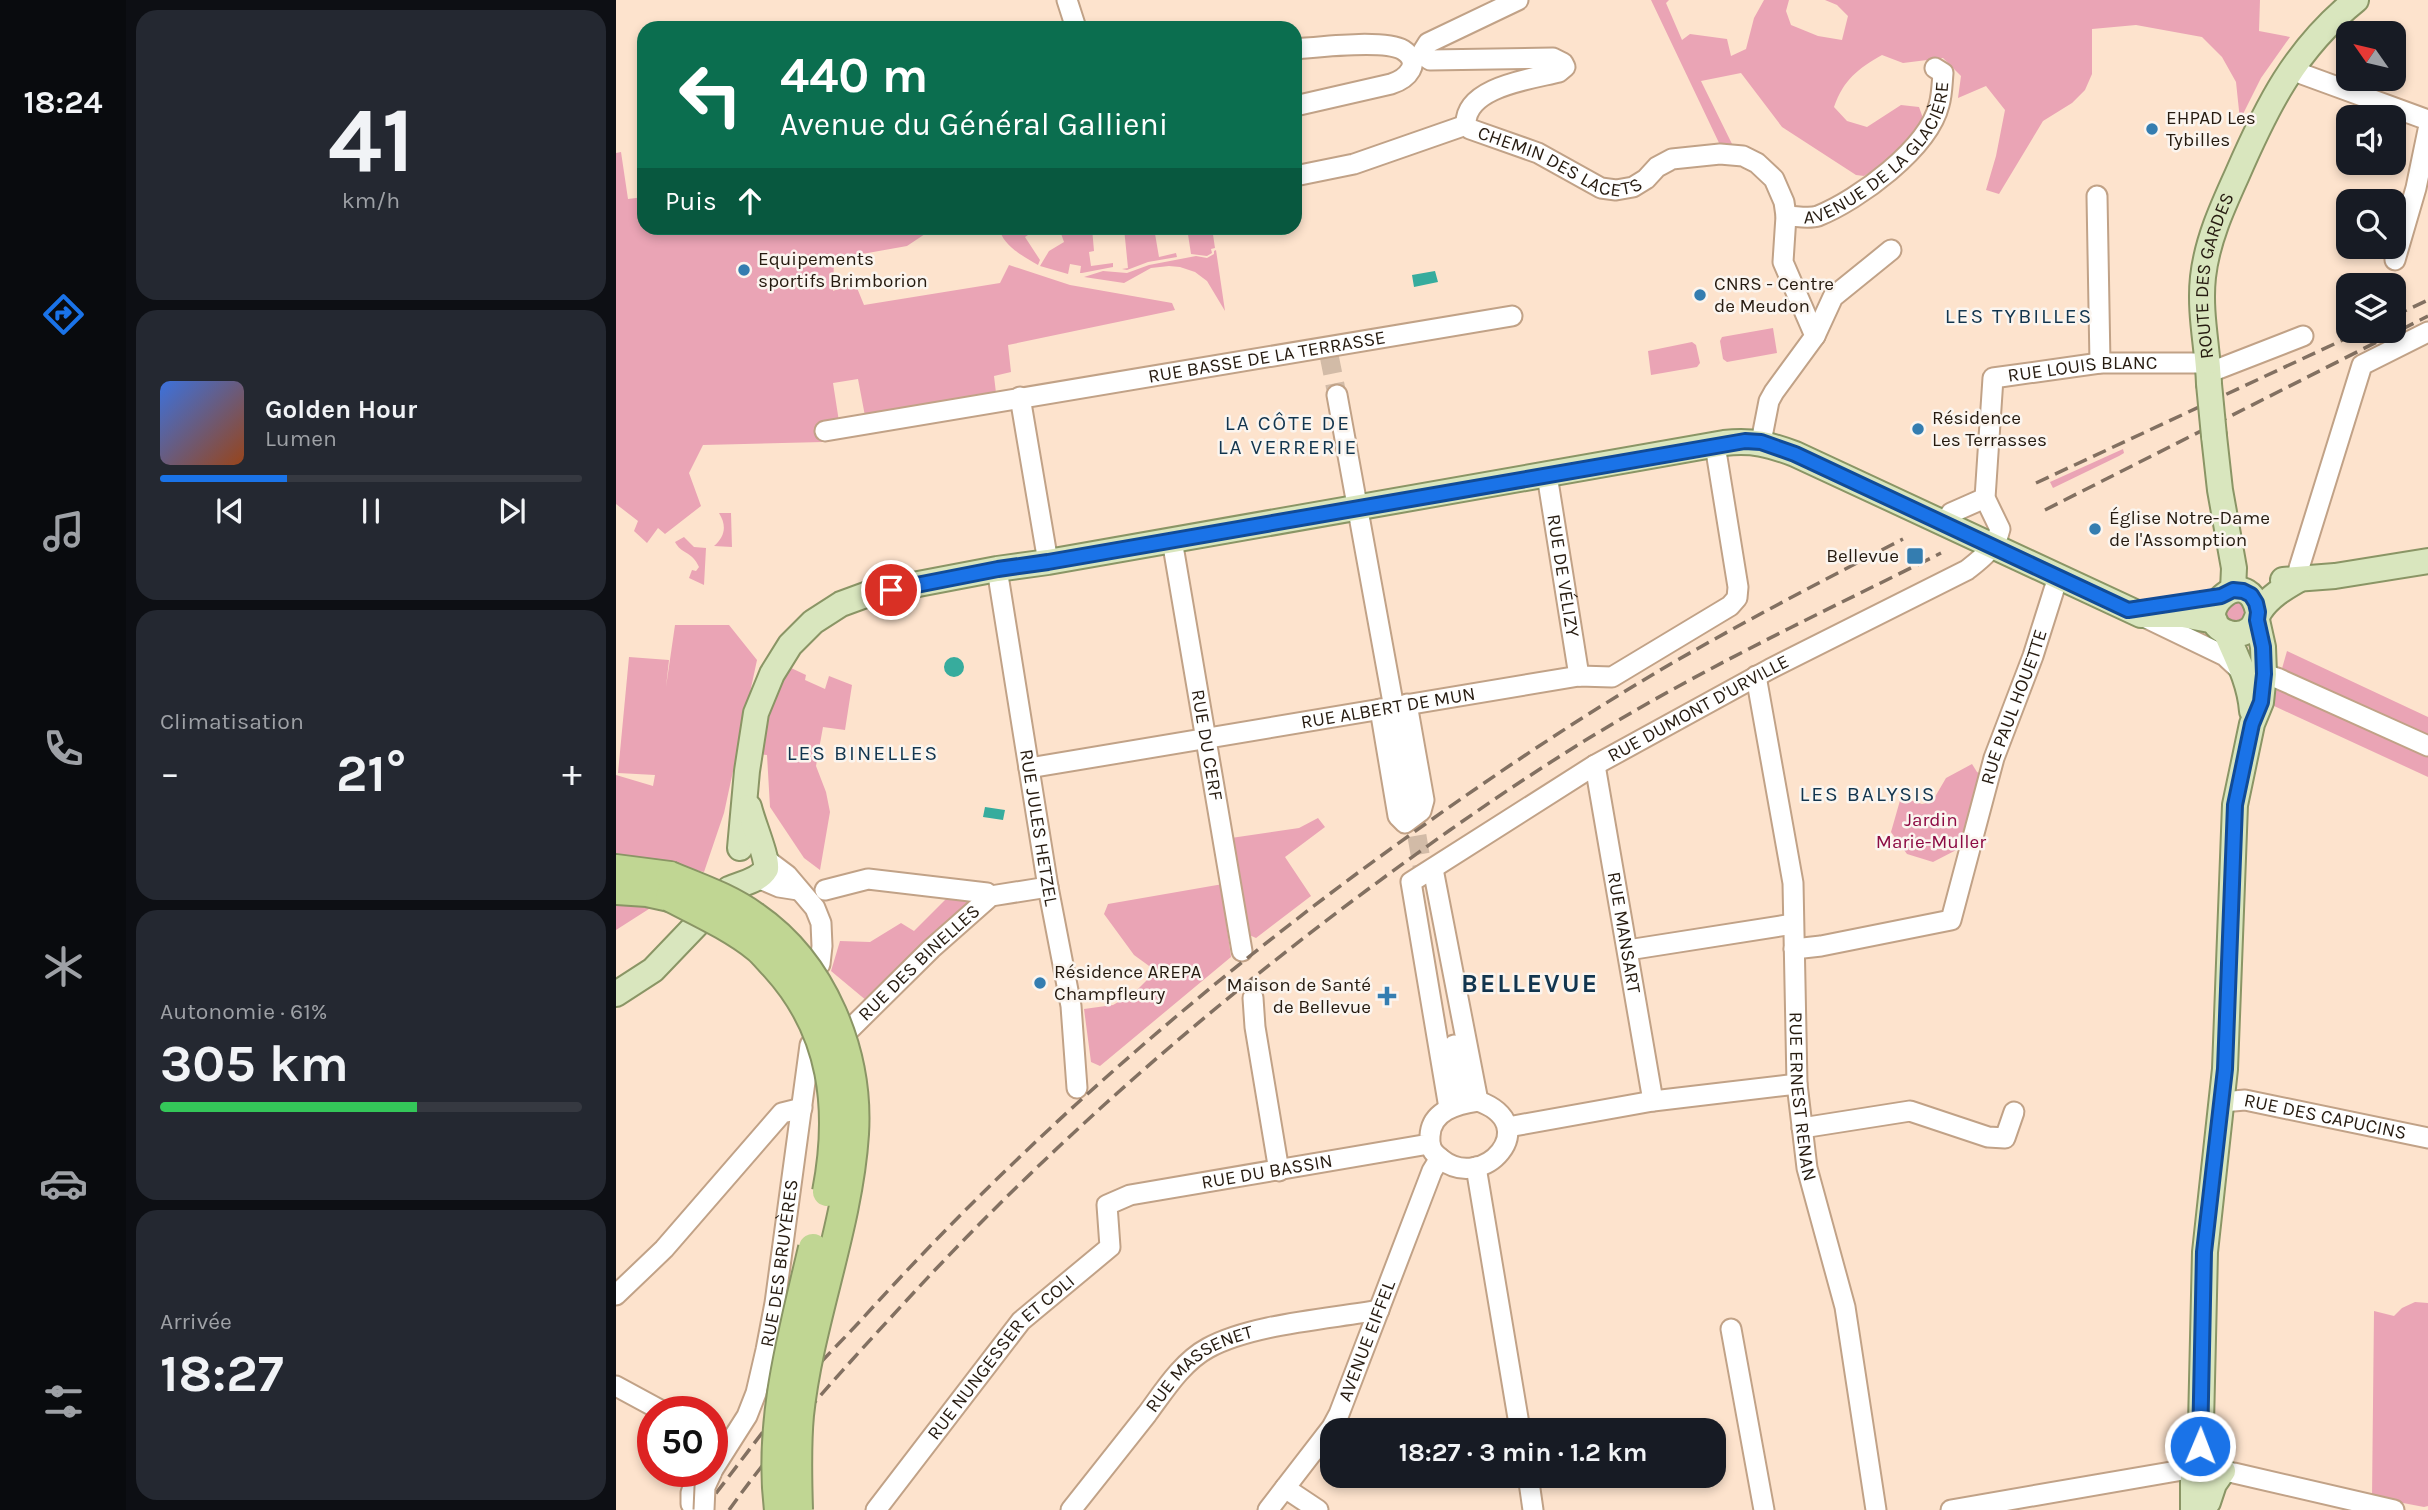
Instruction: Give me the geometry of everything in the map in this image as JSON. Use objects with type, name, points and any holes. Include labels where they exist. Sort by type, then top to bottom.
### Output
[{"type":"highway","points":[[616,869],[670,887],[725,898],[757,917],[788,945],[825,996],[842,1037],[854,1094],[854,1135],[846,1192],[811,1345],[799,1414],[796,1464],[798,1510]]},
{"type":"highway","points":[[616,890],[647,892],[670,887],[712,919],[758,948],[793,986],[808,1010],[823,1044],[834,1095],[834,1135],[827,1188],[784,1379],[778,1431],[776,1485],[779,1510]]},
{"type":"main road","name":"ROUTE DES GARDES","points":[[2232,592],[2234,568],[2220,490],[2202,321],[2203,278],[2209,244],[2223,206],[2264,116],[2290,69],[2329,21],[2356,0]]},
{"type":"main road","points":[[751,864],[745,792],[750,743],[756,713],[772,674],[790,645],[813,622],[841,604],[871,593],[998,569],[1745,441],[1761,442],[1795,454],[2134,613],[2201,617],[2235,635],[2252,628],[2258,616],[2281,590],[2298,580]]},
{"type":"main road","points":[[2134,613],[2232,592],[2277,579],[2298,580],[2428,561]]},
{"type":"main road","points":[[2202,1507],[2193,1477],[2211,1469],[2204,1252],[2222,1102],[2235,805],[2252,724],[2261,702],[2254,674],[2213,612],[2215,603],[2232,592],[2251,595],[2256,603],[2263,647],[2254,674]]},
{"type":"main road","points":[[616,994],[653,970],[698,923]]},
{"type":"street","points":[[1067,0],[1074,21]]},
{"type":"street","name":"CHEMIN DES LACETS","points":[[1518,0],[1428,43],[1423,51],[1424,56],[1430,60],[1553,58],[1563,63],[1565,67],[1559,72],[1498,87],[1470,108],[1466,116],[1469,129],[1538,153],[1601,188],[1616,190],[1633,187],[1646,179],[1657,166],[1672,159],[1720,154],[1742,156],[1757,163],[1774,179],[1784,202],[1786,216]]},
{"type":"street","points":[[1302,49],[1354,45],[1397,47],[1408,54],[1413,66],[1412,71],[1404,78],[1391,84],[1302,104]]},
{"type":"street","name":"AVENUE DE LA GLACIÈRE","points":[[1786,216],[1815,217],[1845,202],[1902,162],[1925,134],[1939,106],[1943,73],[1935,68]]},
{"type":"street","points":[[2302,74],[2428,120]]},
{"type":"street","points":[[1302,175],[1354,164],[1466,125]]},
{"type":"street","points":[[2395,260],[2422,185],[2428,130]]},
{"type":"street","points":[[2097,196],[2100,363]]},
{"type":"street","points":[[1786,216],[1783,262],[1815,336]]},
{"type":"street","points":[[1761,442],[1769,401],[1815,336],[1833,297],[1891,250]]},
{"type":"street","name":"RUE BASSE DE LA TERRASSE","points":[[825,431],[1327,344],[1512,316]]},
{"type":"street","points":[[2298,580],[2299,568],[2362,365],[2428,332]]},
{"type":"street","name":"RUE LOUIS BLANC","points":[[1993,547],[2000,529],[1985,498],[1993,378],[2100,363],[2208,374],[2303,336]]},
{"type":"street","points":[[1337,395],[1412,807]]},
{"type":"street","points":[[1020,397],[1048,562]]},
{"type":"street","name":"RUE ALBERT DE MUN","points":[[1029,768],[1579,676],[1612,677],[1730,606],[1737,598],[1738,587],[1715,445]]},
{"type":"street","name":"RUE DE VÉLIZY","points":[[1547,475],[1579,676]]},
{"type":"street","points":[[1944,524],[1951,513],[1985,498]]},
{"type":"street","name":"RUE DU CERF","points":[[1172,540],[1241,951]]},
{"type":"street","name":"RUE DUMONT D'URVILLE","points":[[1423,878],[1595,765],[1756,676],[1967,570],[1993,547]]},
{"type":"street","name":"RUE JULES HETZEL","points":[[998,569],[1048,887],[1071,1006],[1077,1088]]},
{"type":"street","name":"RUE PAUL HOUETTE","points":[[1794,949],[1951,920],[1994,758],[2033,656],[2058,577]]},
{"type":"street","points":[[2134,613],[2225,656],[2254,674],[2277,678],[2428,746]]},
{"type":"street","name":"RUE ERNEST RENAN","points":[[1756,676],[1793,883],[1797,1084],[1807,1168],[1845,1307],[1876,1510]]},
{"type":"street","points":[[1394,707],[1424,800],[1421,811],[1405,823],[1398,816],[1394,707]]},
{"type":"street","name":"RUE MANSART","points":[[1595,765],[1653,1101]]},
{"type":"street","points":[[751,864],[779,887],[798,890],[815,908],[821,923],[820,964]]},
{"type":"street","points":[[1423,878],[1464,1104]]},
{"type":"street","points":[[1423,878],[1464,1104]]},
{"type":"street","points":[[825,890],[868,879],[987,893],[991,896]]},
{"type":"street","name":"RUE DES BINELLES","points":[[807,1072],[931,948],[991,896],[1048,887]]},
{"type":"street","points":[[1628,950],[1793,924]]},
{"type":"street","points":[[1253,998],[1255,1027],[1279,1171]]},
{"type":"street","name":"RUE DES BRUYÈRES","points":[[728,1443],[747,1416],[756,1393],[775,1303],[810,1045]]},
{"type":"street","points":[[1508,1126],[1653,1101],[1797,1084]]},
{"type":"street","name":"RUE DES CAPUCINS","points":[[2222,1102],[2245,1100],[2428,1138]]},
{"type":"street","points":[[1464,1104],[1492,1106],[1503,1115],[1508,1126],[1506,1145],[1492,1161],[1476,1167],[1449,1165],[1434,1151],[1430,1129],[1438,1116],[1464,1104]]},
{"type":"street","points":[[616,1296],[664,1249],[782,1113],[802,1108]]},
{"type":"street","points":[[1802,1128],[1910,1111],[1988,1137],[2005,1138],[2014,1112]]},
{"type":"street","name":"RUE DU BASSIN","points":[[1107,1205],[1130,1195],[1279,1171],[1434,1151]]},
{"type":"street","name":"AVENUE EIFFEL","points":[[1268,1510],[1332,1427],[1339,1414],[1432,1171],[1434,1151]]},
{"type":"street","points":[[1476,1167],[1518,1418]]},
{"type":"street","name":"RUE NUNGESSER ET COLI","points":[[876,1510],[1021,1321],[1110,1247],[1107,1205]]},
{"type":"street","name":"RUE MASSENET","points":[[1071,1510],[1186,1365],[1206,1349],[1227,1339],[1259,1330],[1379,1310]]},
{"type":"street","points":[[1731,1329],[1765,1510]]},
{"type":"street","points":[[616,1386],[637,1397]]},
{"type":"street","points":[[1951,1510],[2211,1469],[2394,1510]]},
{"type":"street","name":"RUE DES BRUYÈRES","points":[[704,1507],[705,1487]]},
{"type":"street","points":[[1285,1488],[1318,1510]]},
{"type":"street","points":[[1529,1488],[1532,1510]]},
{"type":"green space","points":[[1651,0],[1669,0],[1666,3],[1682,40],[1690,34],[1727,39],[1731,56],[1746,49],[1754,18],[1764,0],[1789,0],[1786,11],[1791,25],[1818,36],[1842,40],[1848,16],[1837,5],[1825,0],[2260,0],[2259,31],[2290,37],[2261,78],[2240,120],[2236,82],[2222,57],[2202,37],[2136,25],[2092,29],[2092,74],[2085,90],[2072,103],[2043,121],[1999,194],[1986,190],[2005,110],[1986,86],[1958,98],[1961,76],[1943,58],[1903,63],[1882,55],[1859,70],[1842,89],[1834,107],[1847,121],[1867,127],[1901,105],[1919,107],[1924,121],[1897,152],[1864,176],[1856,175],[1782,127],[1741,73],[1701,81],[1733,146],[1720,145]]},
{"type":"green space","points":[[621,152],[628,199],[637,198],[637,235],[924,235],[907,246],[834,259],[833,291],[855,283],[864,305],[1000,283],[1009,265],[1070,285],[1172,303],[1175,310],[1008,345],[1011,372],[994,376],[996,393],[865,416],[858,379],[833,383],[840,428],[823,431],[823,442],[703,445],[689,473],[701,506],[665,534],[658,528],[647,543],[634,531],[638,521],[616,504],[616,153]]},
{"type":"green space","points":[[1002,235],[1028,235],[1025,237],[1040,260],[1038,265],[1020,254]]},
{"type":"green space","points":[[1062,235],[1093,235],[1094,251],[1089,252],[1091,266],[1113,263],[1113,267],[1080,273],[1081,266],[1070,264],[1068,274],[1040,266],[1049,251],[1064,242]]},
{"type":"green space","points":[[1125,235],[1155,235],[1159,257],[1176,253],[1177,257],[1148,262],[1127,270],[1122,269],[1128,268]]},
{"type":"green space","points":[[1188,235],[1213,235],[1215,248],[1211,249],[1212,253],[1207,256],[1191,254]]},
{"type":"green space","points":[[1216,250],[1225,311],[1207,281],[1195,272],[1180,267],[1151,268],[1124,283],[1084,277],[1103,271],[1127,273],[1149,265],[1196,256],[1207,258]]},
{"type":"green space","points":[[1773,328],[1777,353],[1727,362],[1723,359],[1720,341],[1722,337]]},
{"type":"green space","points":[[1692,342],[1696,345],[1700,363],[1697,367],[1651,375],[1648,351]]},
{"type":"green space","points":[[2123,449],[2124,453],[2119,456],[2053,488],[2050,482]]},
{"type":"green space","points":[[719,513],[731,513],[732,547],[714,546],[724,531]]},
{"type":"green space","points":[[684,537],[694,547],[706,548],[704,585],[689,578],[692,570],[696,571],[699,567],[675,542]]},
{"type":"green space","points":[[2238,600],[2247,609],[2243,622],[2228,624],[2222,606]]},
{"type":"green space","points":[[675,625],[729,625],[757,660],[724,813],[704,872],[655,861],[616,858],[616,775],[653,786],[655,775],[618,773],[629,657],[669,660],[666,687]]},
{"type":"green space","points":[[2287,651],[2428,717],[2428,739],[2281,672]]},
{"type":"green space","points":[[789,667],[806,675],[805,680],[825,689],[829,676],[852,685],[845,730],[823,727],[816,766],[830,812],[820,870],[804,858],[770,807],[767,755],[759,754],[770,709]]},
{"type":"green space","points":[[2278,685],[2428,753],[2428,777],[2272,705]]},
{"type":"green space","name":"Jardin Marie-Muller","points":[[1972,764],[1977,772],[1983,775],[1964,846],[1933,862],[1907,854],[1891,832],[1901,797],[1922,804],[1932,802],[1946,778]]},
{"type":"green space","points":[[1318,818],[1325,827],[1285,857],[1311,896],[1256,938],[1247,934],[1231,838],[1299,828]]},
{"type":"green space","points":[[1223,884],[1230,920],[1226,921],[1231,957],[1100,1066],[1091,1062],[1084,1009],[1113,1005],[1134,993],[1156,971],[1134,955],[1104,914],[1108,904]]},
{"type":"green space","points":[[954,891],[964,892],[968,904],[867,1001],[831,971],[840,941],[870,942],[901,923],[914,931]]},
{"type":"green space","points":[[616,904],[652,907],[616,930]]},
{"type":"green space","points":[[2415,1302],[2428,1303],[2428,1506],[2424,1507],[2372,1497],[2374,1311],[2394,1316],[2402,1308]]},
{"type":"water","points":[[1435,271],[1438,282],[1414,287],[1412,275]]},
{"type":"water","points":[[954,657],[961,660],[964,667],[961,674],[954,677],[947,674],[944,667],[947,660]]},
{"type":"water","points":[[985,807],[1005,810],[1003,820],[983,817]]},
{"type":"tunnel","points":[[1329,355],[1337,395]]},
{"type":"tunnel","points":[[1412,807],[1425,883]]},
{"type":"railway","points":[[2406,310],[2428,300]]},
{"type":"railway","points":[[2045,510],[2428,316]]},
{"type":"railway","points":[[2036,483],[2336,343]]},
{"type":"railway","points":[[703,1510],[798,1388],[920,1256],[979,1196],[1102,1081],[1230,972],[1399,843],[1585,716],[1722,635],[1903,539]]},
{"type":"railway","points":[[729,1510],[770,1456],[837,1377],[959,1245],[1014,1190],[1185,1034],[1305,937],[1458,825],[1550,762],[1614,723],[1735,656],[1941,553]]},
{"type":"place","name":"EHPAD Les Tybilles","points":[[2152,129]]},
{"type":"place","name":"Equipements sportifs Brimborion","points":[[744,270]]},
{"type":"place","name":"CNRS - Centre de Meudon","points":[[1700,295]]},
{"type":"place","name":"Résidence Les Terrasses","points":[[1918,429]]},
{"type":"place","name":"Église Notre-Dame de l'Assomption","points":[[2095,529]]},
{"type":"place","name":"Bellevue","points":[[1915,556]]},
{"type":"place","name":"Résidence AREPA Champfleury","points":[[1040,983]]},
{"type":"place","name":"Maison de Santé de Bellevue","points":[[1387,996]]},
{"type":"district","name":"LES TYBILLES","points":[[2019,316]]},
{"type":"district","name":"LA CÔTE DE LA VERRERIE","points":[[1288,435]]},
{"type":"district","name":"LES BINELLES","points":[[863,753]]},
{"type":"district","name":"LES BALYSIS","points":[[1868,794]]},
{"type":"district","name":"BELLEVUE","points":[[1530,983]]},
{"type":"route","points":[[891,590],[998,569],[1745,441],[1761,442],[1795,454],[2128,610],[2221,596],[2233,590],[2251,595],[2258,612],[2264,674],[2261,702],[2252,724],[2235,805],[2225,1069],[2204,1252],[2200,1446]]}]
